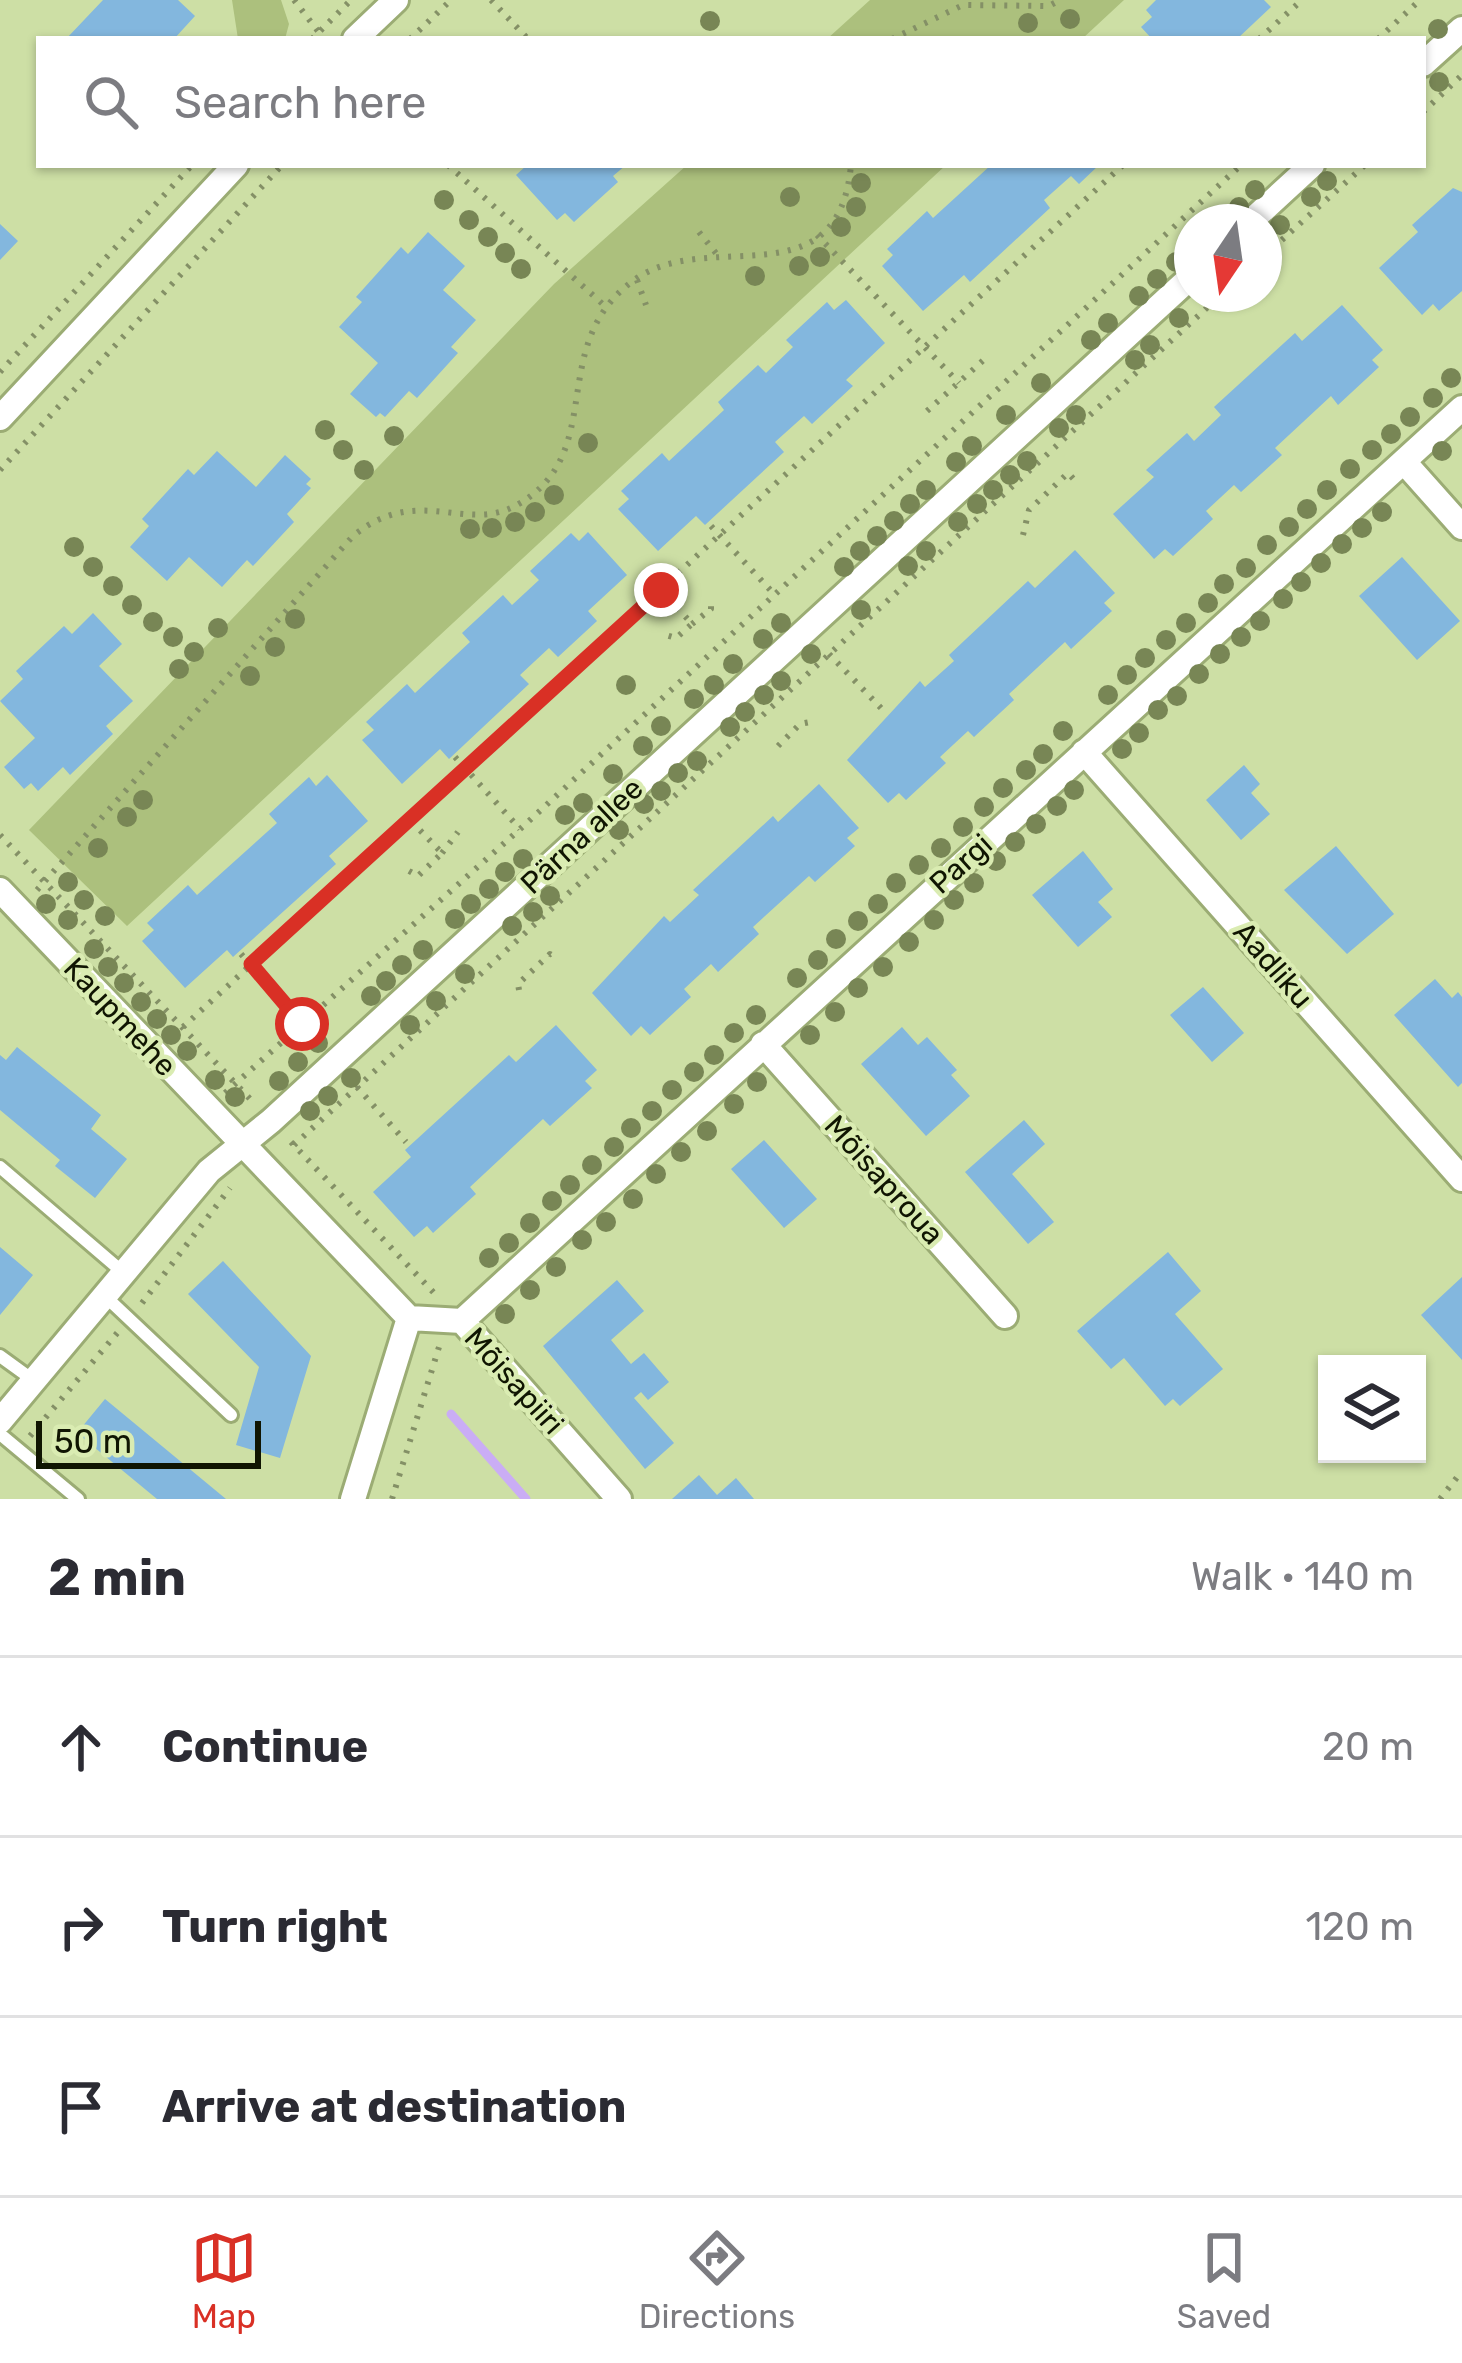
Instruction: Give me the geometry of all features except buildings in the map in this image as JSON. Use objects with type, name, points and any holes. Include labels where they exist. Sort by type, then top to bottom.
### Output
[{"type":"street","points":[[358,36],[396,0]]},
{"type":"street","points":[[1426,61],[1462,28]]},
{"type":"street","points":[[0,418],[233,168]]},
{"type":"street","points":[[1270,204],[1309,168]]},
{"type":"street","name":"Pärna allee","points":[[0,1421],[37,1383],[209,1171],[1174,292]]},
{"type":"street","name":"Pargi","points":[[461,1322],[1462,408]]},
{"type":"street","points":[[1405,463],[1462,527]]},
{"type":"street","name":"Aadliku","points":[[1084,752],[1462,1179]]},
{"type":"street","name":"Kaupmehe","points":[[0,890],[240,1144]]},
{"type":"street","name":"Mõisaproua","points":[[763,1044],[1005,1316]]},
{"type":"street","points":[[240,1144],[410,1318],[353,1499]]},
{"type":"street","name":"Mõisapiiri","points":[[410,1318],[461,1322],[620,1499]]},
{"type":"lane","points":[[0,1167],[125,1274]]},
{"type":"lane","points":[[106,1297],[231,1415]]},
{"type":"lane","points":[[0,1356],[37,1383]]},
{"type":"lane","points":[[0,1433],[78,1499]]},
{"type":"path","points":[[294,0],[317,36]]},
{"type":"path","points":[[319,36],[351,0]]},
{"type":"path","points":[[413,36],[452,0]]},
{"type":"path","points":[[491,0],[525,36]]},
{"type":"path","points":[[898,36],[962,4],[1049,6],[1060,0]]},
{"type":"path","points":[[1262,36],[1302,0]]},
{"type":"path","points":[[1381,36],[1420,0]]},
{"type":"path","points":[[1426,109],[1462,75]]},
{"type":"path","points":[[0,372],[189,168]]},
{"type":"path","points":[[0,470],[280,168]]},
{"type":"path","points":[[451,168],[605,307]]},
{"type":"path","points":[[44,881],[352,536],[376,516],[414,506],[466,512],[512,508],[552,481],[570,443],[582,349],[605,307],[637,278],[684,257],[782,257],[817,235],[849,188],[851,168]]},
{"type":"path","points":[[183,1027],[1120,168]]},
{"type":"path","points":[[206,1109],[520,829],[1238,168]]},
{"type":"path","points":[[1282,240],[1362,168]]},
{"type":"path","points":[[699,232],[719,257]]},
{"type":"path","points":[[817,235],[959,383]]},
{"type":"path","points":[[637,278],[646,305]]},
{"type":"path","points":[[294,1145],[1202,312]]},
{"type":"path","points":[[927,411],[987,357]]},
{"type":"path","points":[[1023,535],[1029,510],[1068,473],[1079,484]]},
{"type":"path","points":[[711,526],[774,594]]},
{"type":"path","points":[[661,590],[692,624]]},
{"type":"path","points":[[666,635],[676,638],[711,609],[711,602]]},
{"type":"path","points":[[829,654],[881,708]]},
{"type":"path","points":[[778,746],[800,724],[815,721]]},
{"type":"path","points":[[455,757],[520,829]]},
{"type":"path","points":[[410,820],[442,853]]},
{"type":"path","points":[[409,871],[418,876],[458,832]]},
{"type":"path","points":[[241,954],[302,1024]]},
{"type":"path","points":[[519,990],[518,984],[550,954],[558,959]]},
{"type":"path","points":[[356,1087],[406,1142]]},
{"type":"path","points":[[1440,1499],[1462,1471]]},
{"type":"green space","points":[[232,0],[281,0],[289,24],[286,36],[238,36]]},
{"type":"green space","points":[[870,0],[1124,0],[1085,36],[830,36]]},
{"type":"green space","points":[[684,168],[943,168],[127,926],[29,830],[554,284]]},
{"type":"waterway","points":[[451,1414],[526,1499]]},
{"type":"route","points":[[302,1024],[251,964],[661,590]]}]
